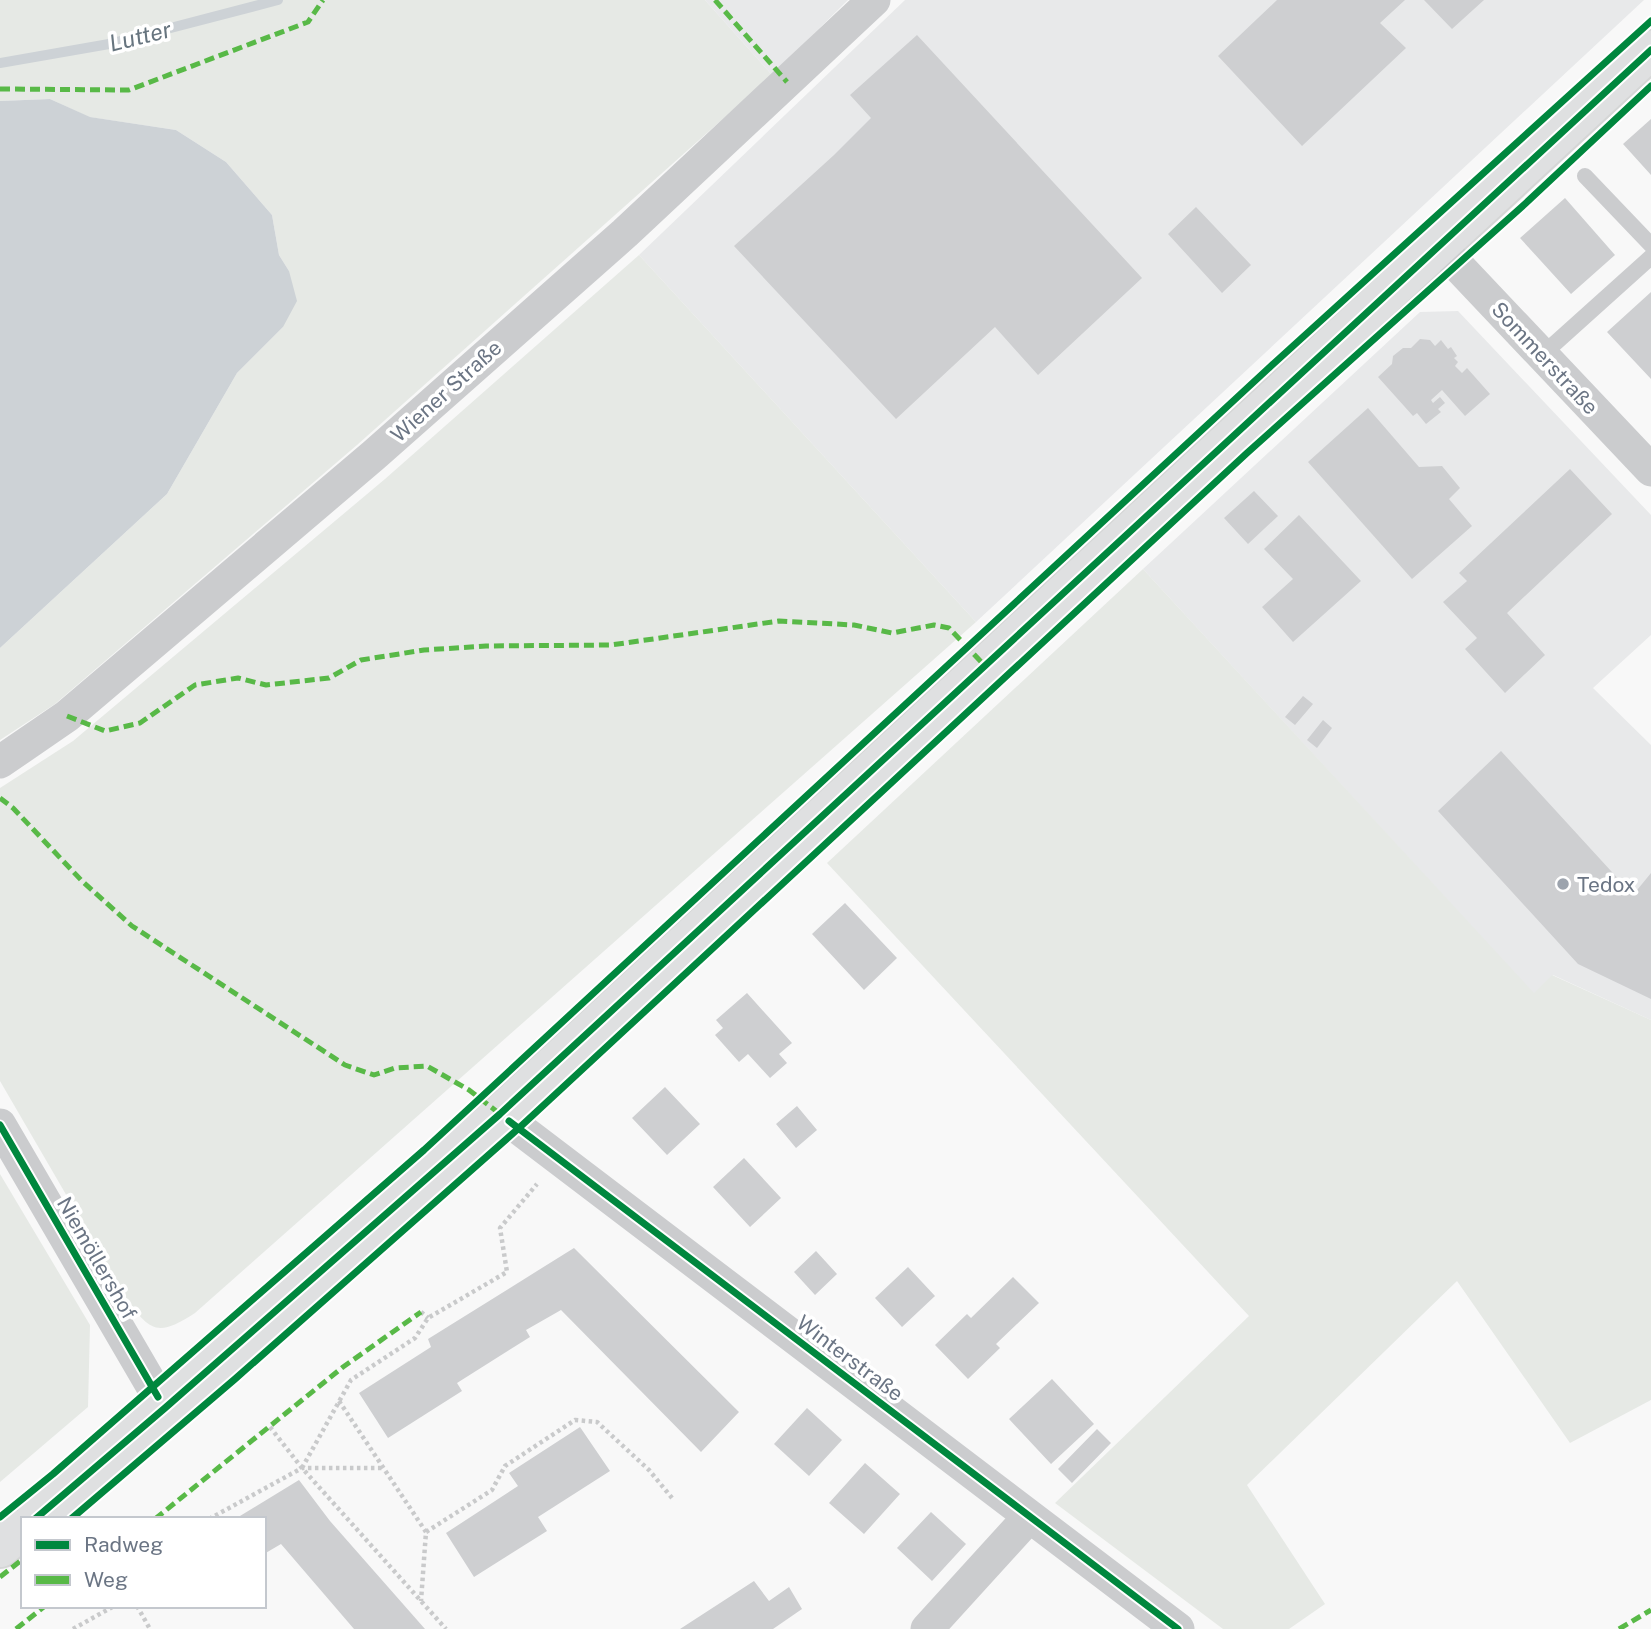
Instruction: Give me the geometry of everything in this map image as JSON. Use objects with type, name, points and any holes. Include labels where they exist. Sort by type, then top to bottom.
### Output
[{"type":"main road","points":[[37,1517],[500,1114],[1651,50]]},
{"type":"main road","points":[[0,1548],[21,1531]]},
{"type":"street","name":"Wiener Straße","points":[[0,762],[67,716],[374,455],[625,233],[874,0]]},
{"type":"street","name":"Sommerstraße","points":[[1439,246],[1651,470]]},
{"type":"street","name":"Winterstraße","points":[[500,1114],[1178,1629]]},
{"type":"street","name":"Niemöllershof","points":[[0,1125],[165,1408]]},
{"type":"street","points":[[927,1629],[1029,1517]]},
{"type":"lane","points":[[1585,176],[1651,246]]},
{"type":"lane","points":[[1542,355],[1651,257]]},
{"type":"path","points":[[302,1468],[351,1380],[415,1338],[428,1318],[507,1272],[500,1228],[559,1158]]},
{"type":"path","points":[[421,1312],[428,1318]]},
{"type":"path","points":[[339,1401],[426,1531],[421,1602]]},
{"type":"path","points":[[426,1531],[492,1490],[505,1466],[575,1420],[597,1422],[649,1469],[672,1498]]},
{"type":"path","points":[[270,1427],[302,1468],[446,1629]]},
{"type":"path","points":[[213,1517],[302,1468],[383,1468]]},
{"type":"path","points":[[73,1629],[110,1608]]},
{"type":"path","points":[[138,1608],[150,1629]]},
{"type":"shaded area","points":[[0,0],[705,0],[772,75],[357,445],[55,704],[0,740],[0,648],[167,494],[237,373],[283,327],[289,271],[279,255],[272,215],[226,162],[176,130],[89,117],[50,99],[0,101]]},
{"type":"shaded area","points":[[705,0],[848,0],[772,75]]},
{"type":"shaded area","points":[[905,0],[1644,0],[976,622],[639,255]]},
{"type":"shaded area","points":[[50,99],[90,117],[176,130],[226,162],[272,215],[279,255],[289,271],[297,301],[283,327],[237,373],[167,494],[0,648],[0,101]]},
{"type":"shaded area","points":[[639,255],[976,622],[195,1313],[171,1326],[155,1327],[141,1317],[125,1296],[0,1081],[0,788],[73,741],[385,479]]},
{"type":"shaded area","points":[[1458,311],[1651,515],[1651,635],[1593,688],[1651,745],[1651,1020],[1553,975],[1534,994],[1143,569],[1420,312]]},
{"type":"shaded area","points":[[1143,569],[1534,993],[1552,975],[1651,1020],[1651,1400],[1570,1443],[1457,1281],[1247,1485],[1325,1604],[1289,1629],[1223,1629],[1055,1503],[1249,1316],[827,863]]},
{"type":"shaded area","points":[[0,1174],[90,1325],[88,1407],[0,1482]]},
{"type":"building","points":[[1277,0],[1405,0],[1380,23],[1406,48],[1302,146],[1218,56]]},
{"type":"building","points":[[1424,0],[1484,0],[1452,29]]},
{"type":"building","points":[[917,35],[1142,278],[1038,375],[995,327],[896,419],[734,246],[871,118],[850,95]]},
{"type":"building","points":[[1651,119],[1651,175],[1623,144]]},
{"type":"building","points":[[1565,198],[1615,255],[1571,294],[1520,238]]},
{"type":"building","points":[[1196,207],[1251,265],[1222,293],[1168,234]]},
{"type":"building","points":[[1651,292],[1651,379],[1607,332]]},
{"type":"building","points":[[1420,339],[1430,340],[1435,346],[1441,340],[1448,349],[1451,347],[1457,356],[1454,358],[1458,362],[1455,366],[1462,373],[1467,368],[1490,394],[1465,416],[1442,390],[1431,400],[1433,403],[1440,397],[1445,403],[1438,409],[1441,412],[1426,424],[1417,413],[1413,416],[1378,377],[1392,364],[1393,356],[1403,348],[1411,348]]},
{"type":"building","points":[[1368,408],[1419,467],[1442,466],[1460,488],[1449,499],[1472,526],[1412,579],[1308,462]]},
{"type":"building","points":[[1570,469],[1612,514],[1507,613],[1545,655],[1505,693],[1465,649],[1477,638],[1443,602],[1467,581],[1459,573]]},
{"type":"building","points":[[1254,491],[1278,516],[1248,544],[1224,518]]},
{"type":"building","points":[[1299,515],[1361,581],[1293,642],[1262,607],[1293,579],[1264,549]]},
{"type":"building","points":[[1303,696],[1313,704],[1295,725],[1285,717]]},
{"type":"building","points":[[1323,720],[1332,728],[1317,748],[1307,740]]},
{"type":"building","name":"Tedox","points":[[1501,751],[1633,895],[1651,873],[1651,999],[1578,964],[1438,811]]},
{"type":"building","points":[[845,903],[897,958],[864,990],[812,934]]},
{"type":"building","points":[[747,993],[792,1043],[779,1054],[787,1063],[770,1078],[748,1054],[739,1062],[715,1035],[723,1028],[716,1020]]},
{"type":"building","points":[[665,1087],[700,1124],[667,1155],[632,1118]]},
{"type":"building","points":[[797,1106],[817,1130],[796,1148],[776,1124]]},
{"type":"building","points":[[744,1158],[781,1198],[750,1227],[713,1187]]},
{"type":"building","points":[[574,1248],[739,1412],[701,1452],[561,1310],[526,1330],[530,1337],[457,1383],[462,1391],[388,1438],[359,1393],[431,1347],[428,1339]]},
{"type":"building","points":[[816,1251],[837,1274],[815,1295],[794,1272]]},
{"type":"building","points":[[908,1267],[935,1296],[902,1327],[875,1298]]},
{"type":"building","points":[[1013,1277],[1039,1303],[996,1344],[1000,1348],[968,1379],[935,1345],[967,1314],[971,1318]]},
{"type":"building","points":[[1052,1379],[1094,1424],[1051,1464],[1009,1419]]},
{"type":"building","points":[[807,1408],[842,1440],[809,1476],[774,1444]]},
{"type":"building","points":[[580,1427],[610,1471],[538,1517],[547,1531],[474,1577],[446,1533],[518,1486],[509,1473]]},
{"type":"building","points":[[1097,1429],[1111,1443],[1072,1483],[1058,1469]]},
{"type":"building","points":[[865,1463],[900,1494],[864,1534],[829,1503]]},
{"type":"building","points":[[299,1480],[330,1521],[425,1629],[354,1629],[281,1544],[266,1553],[266,1517],[238,1517]]},
{"type":"building","points":[[931,1512],[966,1544],[932,1581],[897,1548]]},
{"type":"building","points":[[754,1581],[769,1601],[789,1587],[802,1609],[773,1629],[680,1629]]},
{"type":"waterway","name":"Lutter","points":[[0,63],[109,44],[278,0]]},
{"type":"marked path","points":[[0,89],[129,90],[308,22],[323,0]]},
{"type":"marked path","points":[[715,0],[787,82]]},
{"type":"marked path","points":[[67,716],[105,731],[140,723],[195,685],[238,678],[266,685],[329,678],[361,660],[424,650],[486,646],[611,645],[779,621],[854,625],[892,633],[934,625],[949,628],[986,667]]},
{"type":"marked path","points":[[0,798],[13,808],[82,881],[132,926],[345,1065],[374,1075],[395,1068],[427,1066],[469,1090],[500,1114]]},
{"type":"marked path","points":[[157,1517],[343,1367],[421,1312]]},
{"type":"marked path","points":[[0,1577],[21,1561]]},
{"type":"marked path","points":[[16,1629],[42,1608]]},
{"type":"marked path","points":[[1619,1629],[1651,1610]]},
{"type":"cycle path","points":[[0,1517],[53,1474],[424,1150],[1271,366],[1651,21]]},
{"type":"cycle path","points":[[37,1517],[500,1114],[1651,50]]},
{"type":"cycle path","points":[[73,1517],[235,1379],[519,1128],[1247,453],[1526,203],[1651,86]]},
{"type":"cycle path","points":[[509,1121],[1178,1629]]},
{"type":"cycle path","points":[[0,1125],[158,1397]]},
{"type":"place","name":"Tedox","points":[[1563,884]]}]
